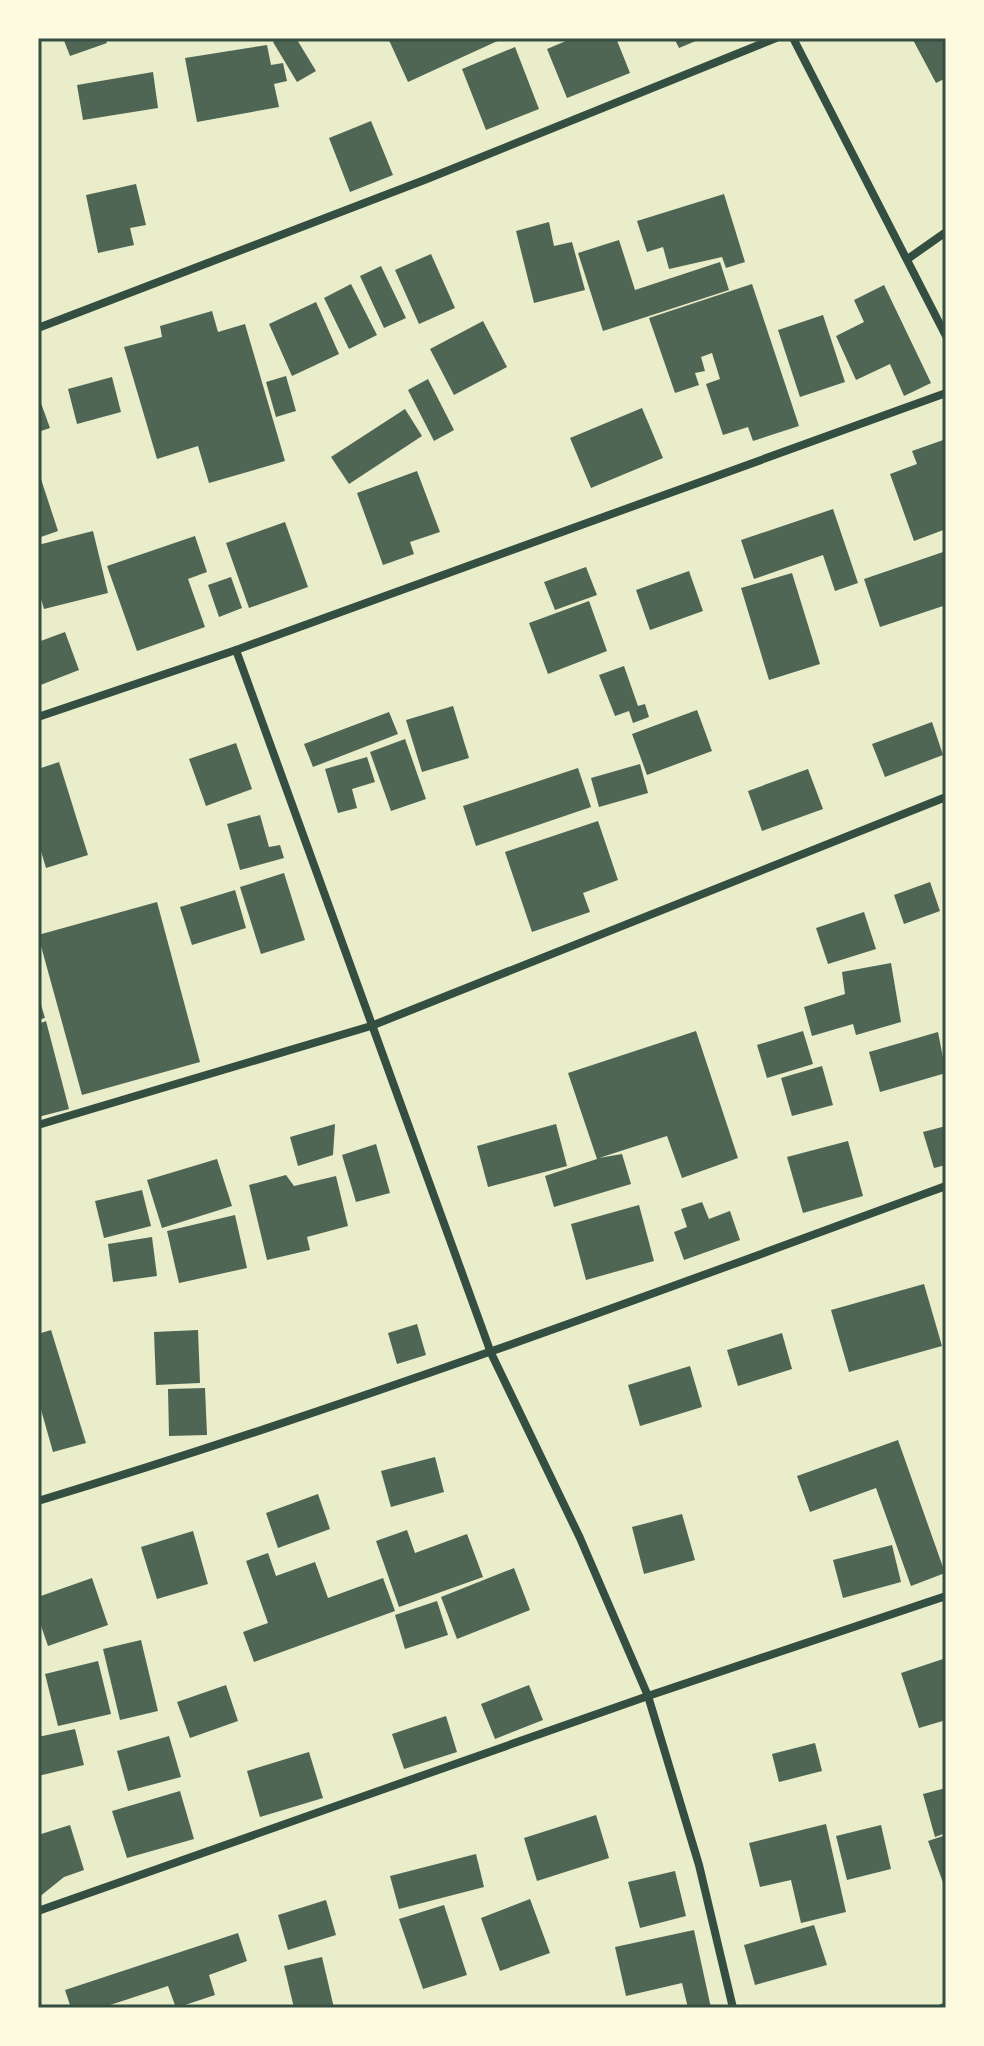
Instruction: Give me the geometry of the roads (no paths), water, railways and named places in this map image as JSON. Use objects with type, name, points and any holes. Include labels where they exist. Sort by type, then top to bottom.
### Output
[{"type":"street","points":[[38,328],[427,179],[776,38]]},
{"type":"street","points":[[793,38],[909,258],[946,336]]},
{"type":"street","points":[[909,258],[946,232]]},
{"type":"street","points":[[38,717],[236,650],[946,393]]},
{"type":"street","points":[[236,650],[491,1353],[580,1538],[648,1696],[699,1865],[733,2008]]},
{"type":"street","points":[[38,1125],[371,1026],[946,797]]},
{"type":"street","points":[[38,1501],[207,1450],[491,1353],[946,1186]]},
{"type":"street","points":[[38,1911],[648,1696],[946,1596]]}]
